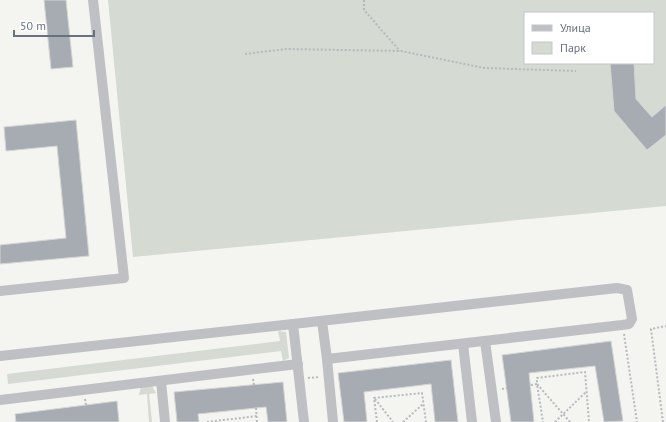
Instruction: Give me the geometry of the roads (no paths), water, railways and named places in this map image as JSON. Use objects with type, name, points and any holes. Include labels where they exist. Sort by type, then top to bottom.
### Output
[{"type":"lane","points":[[0,291],[124,278],[94,0]]},
{"type":"lane","points":[[0,356],[617,288],[628,290],[632,319],[629,324],[486,342],[327,359]]},
{"type":"lane","points":[[322,321],[334,422]]},
{"type":"lane","points":[[293,324],[304,422]]},
{"type":"lane","points":[[486,342],[496,422]]},
{"type":"lane","points":[[463,344],[472,422]]},
{"type":"lane","points":[[0,400],[298,364]]},
{"type":"lane","points":[[161,381],[165,422]]}]
